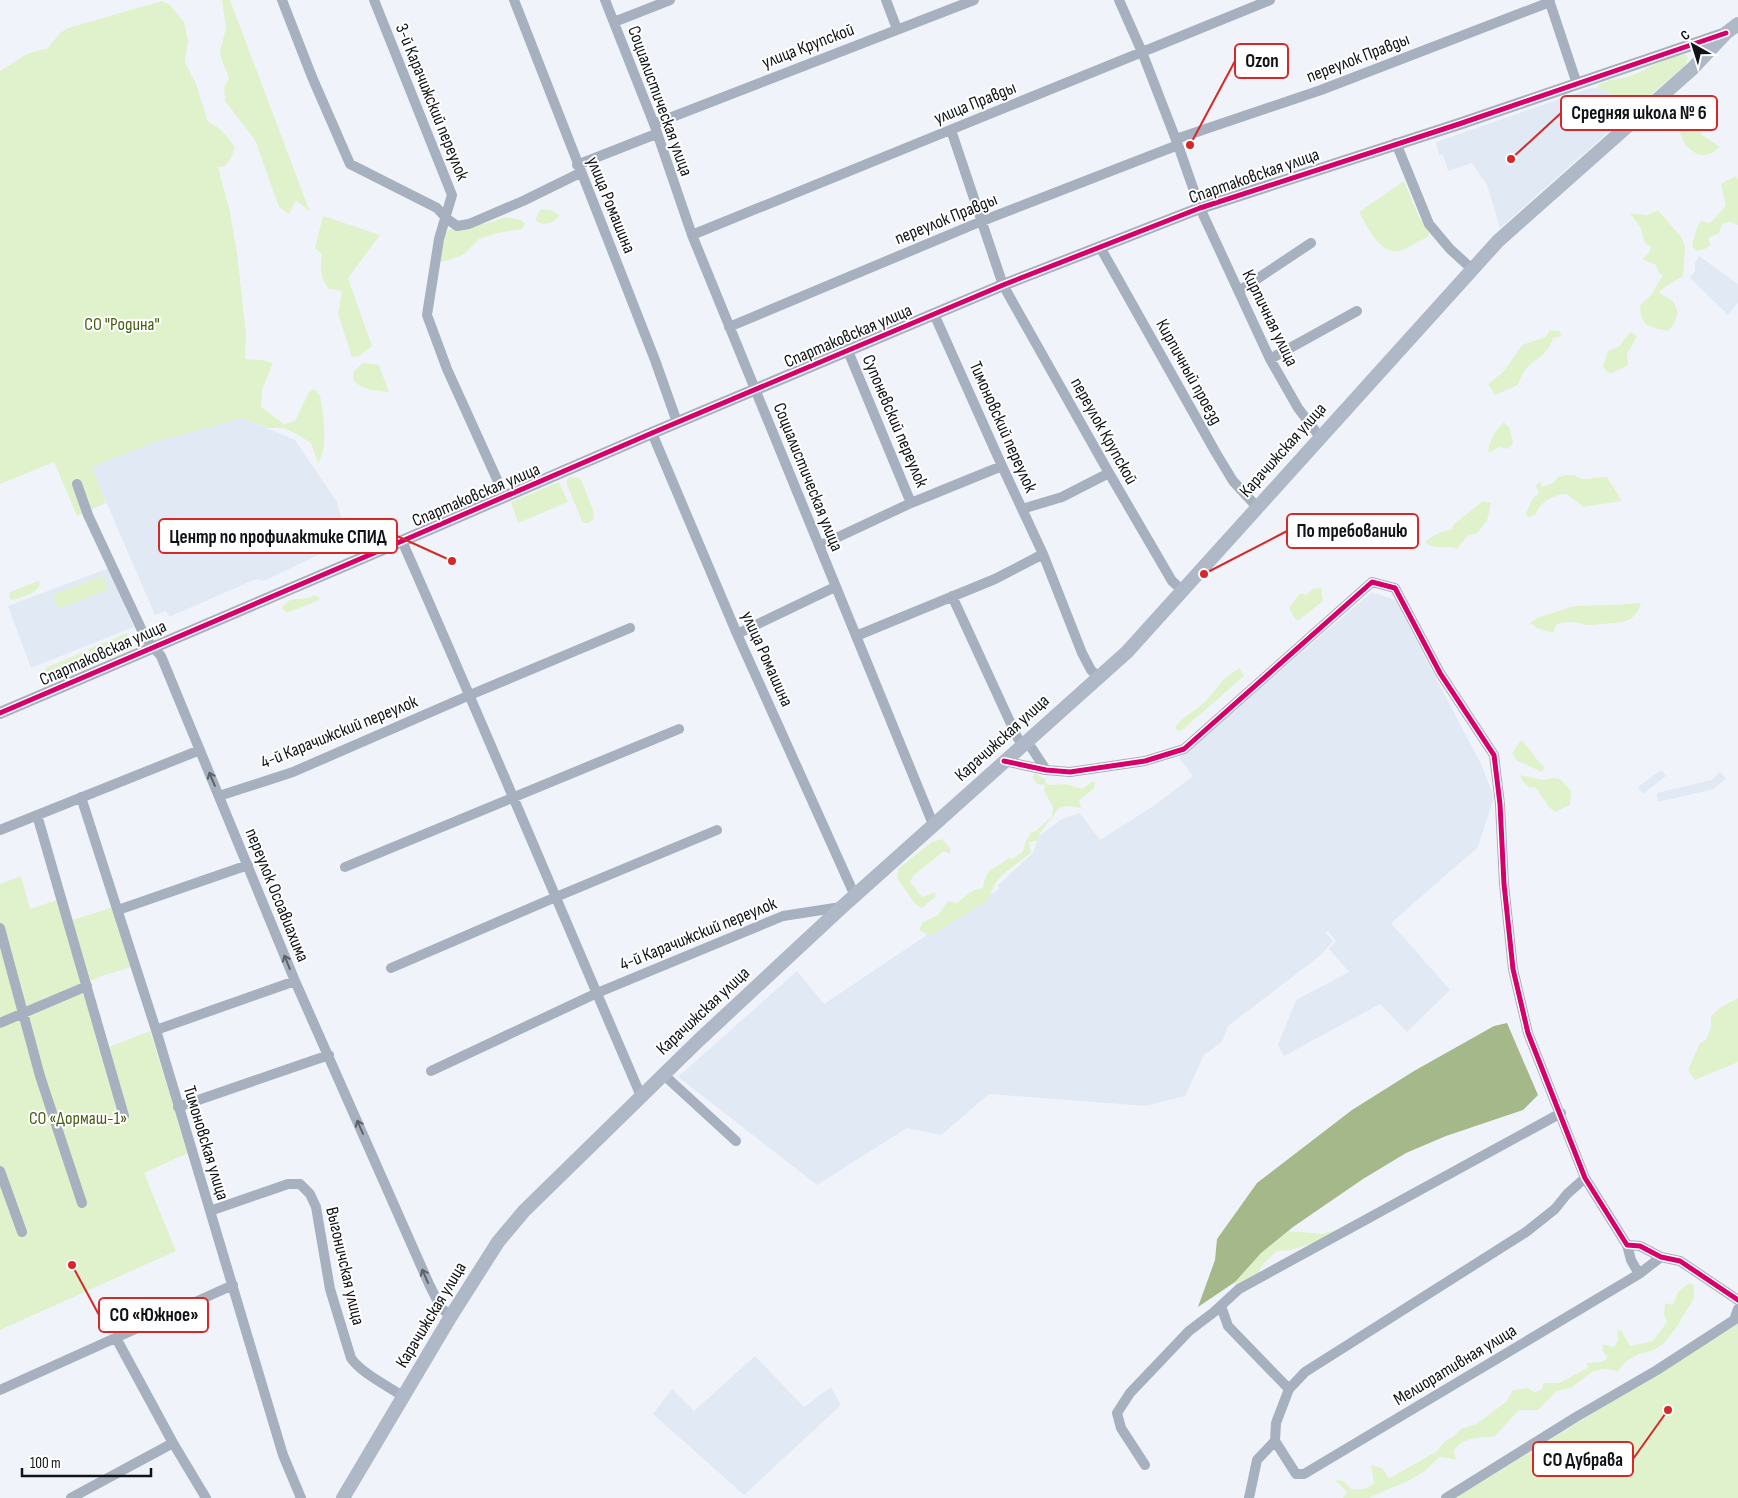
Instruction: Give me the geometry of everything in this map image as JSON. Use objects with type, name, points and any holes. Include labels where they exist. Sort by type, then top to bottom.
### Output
[{"type":"main road","name":"Спартаковская улица","points":[[1726,33],[1738,24]]},
{"type":"main road","name":"Карачижская улица","points":[[343,1498],[451,1316],[498,1242],[524,1210],[551,1182],[842,907],[1127,652],[1498,241],[1692,69],[1726,33]]},
{"type":"street","points":[[282,0],[312,77],[350,164],[437,208],[446,218],[439,239],[427,315],[447,368],[505,497]]},
{"type":"street","name":"3-й Карачижский переулок","points":[[374,0],[452,195],[446,218]]},
{"type":"street","name":"улица Ромашина","points":[[514,0],[655,360],[677,422]]},
{"type":"street","name":"Социалистическая улица","points":[[605,0],[655,129],[692,235],[834,587],[933,824]]},
{"type":"street","points":[[614,22],[670,0]]},
{"type":"street","points":[[886,0],[897,29]]},
{"type":"street","name":"улица Крупской","points":[[446,218],[457,226],[469,224],[523,201],[655,129],[897,29],[974,0]]},
{"type":"street","name":"Кирпичная улица","points":[[1119,0],[1142,52],[1200,208],[1270,359],[1298,408],[1320,437]]},
{"type":"street","name":"улица Правды","points":[[692,235],[1270,0]]},
{"type":"street","points":[[1550,1],[1577,84]]},
{"type":"street","name":"переулок Правды","points":[[729,327],[1177,142],[1321,90],[1550,1]]},
{"type":"street","name":"Спартаковская улица","points":[[0,713],[1003,284],[1200,208],[1459,124],[1726,33]]},
{"type":"street","name":"переулок Крупской","points":[[951,130],[1003,284],[1172,581],[1182,590]]},
{"type":"street","points":[[1396,143],[1429,224],[1450,249],[1472,269]]},
{"type":"street","points":[[1239,291],[1311,243]]},
{"type":"street","name":"Кирпичный проезд","points":[[1100,247],[1216,453],[1233,481],[1257,507]]},
{"type":"street","points":[[1270,359],[1357,312]]},
{"type":"street","name":"Тимоновский переулок","points":[[934,314],[1043,554],[1082,653],[1091,670],[1098,677]]},
{"type":"street","name":"Супоневский переулок","points":[[848,351],[911,503]]},
{"type":"street","name":"улица Ромашина","points":[[652,433],[737,634],[855,896]]},
{"type":"street","points":[[819,546],[911,503],[1002,466]]},
{"type":"street","points":[[1022,509],[1062,497],[1109,473]]},
{"type":"street","name":"переулок Осоавиахима","points":[[77,484],[88,515],[143,633],[161,656],[295,981],[429,1284],[441,1308],[451,1316]]},
{"type":"street","points":[[402,541],[642,1096]]},
{"type":"street","points":[[856,636],[994,579],[1043,554]]},
{"type":"street","points":[[1004,761],[1046,770],[1070,772],[1145,761],[1184,748],[1372,582],[1395,588],[1440,674],[1494,755],[1500,804],[1504,884],[1513,969],[1528,1033],[1585,1178],[1627,1245],[1631,1260],[1640,1274]]},
{"type":"street","points":[[737,634],[834,587]]},
{"type":"street","points":[[952,596],[1017,737],[1025,743],[1046,770]]},
{"type":"street","name":"4-й Карачижский переулок","points":[[220,796],[293,772],[630,628]]},
{"type":"street","points":[[345,867],[679,729]]},
{"type":"street","points":[[0,830],[200,750]]},
{"type":"street","name":"Тимоновская улица","points":[[81,797],[156,1030],[283,1455],[301,1498]]},
{"type":"street","points":[[37,815],[124,1116]]},
{"type":"street","points":[[391,968],[717,830]]},
{"type":"street","points":[[118,910],[248,865]]},
{"type":"street","name":"4-й Карачижский переулок","points":[[431,1071],[597,993],[783,916],[842,907]]},
{"type":"street","points":[[0,928],[40,1076],[82,1203]]},
{"type":"street","points":[[156,1030],[295,981]]},
{"type":"street","points":[[0,1023],[87,986]]},
{"type":"street","points":[[178,1107],[329,1055]]},
{"type":"street","points":[[664,1075],[736,1141]]},
{"type":"street","points":[[1145,1465],[1122,1428],[1117,1413],[1130,1393],[1182,1338],[1239,1289],[1561,1113]]},
{"type":"street","points":[[0,1171],[22,1232]]},
{"type":"street","points":[[1249,1498],[1257,1460],[1275,1441],[1276,1423],[1289,1389],[1305,1372],[1526,1232],[1555,1209],[1567,1194],[1585,1178]]},
{"type":"street","name":"Выгоничская улица","points":[[210,1211],[288,1184],[300,1184],[310,1194],[316,1207],[330,1289],[351,1358],[354,1363],[367,1373],[404,1397]]},
{"type":"street","points":[[1627,1245],[1640,1246],[1662,1257],[1680,1261],[1738,1300]]},
{"type":"street","name":"Мелиоративная улица","points":[[1275,1441],[1296,1474],[1304,1474],[1640,1274],[1662,1257]]},
{"type":"street","points":[[0,1390],[233,1285]]},
{"type":"street","points":[[1221,1306],[1228,1326],[1289,1389]]},
{"type":"street","points":[[1446,1498],[1568,1421],[1657,1370],[1734,1320],[1738,1309]]},
{"type":"street","points":[[116,1338],[173,1443],[206,1498]]},
{"type":"street","points":[[72,1498],[173,1443]]},
{"type":"shaded area","points":[[1591,88],[1603,89],[1615,98],[1619,112],[1614,127],[1500,228],[1487,185],[1472,163],[1448,171],[1443,155],[1439,155],[1436,142]]},
{"type":"shaded area","points":[[1699,256],[1738,284],[1738,303],[1728,315],[1690,278],[1695,271],[1695,263]]},
{"type":"shaded area","points":[[242,418],[295,440],[337,502],[347,541],[264,581],[256,579],[169,617],[166,611],[155,615],[91,467],[152,443]]},
{"type":"shaded area","points":[[109,568],[134,627],[31,668],[8,606]]},
{"type":"shaded area","points":[[1372,592],[1395,600],[1482,766],[1494,797],[1478,847],[1391,923],[1450,990],[1407,1032],[1380,1004],[1284,1056],[1278,1045],[1296,1000],[1349,972],[1329,949],[1336,941],[1328,931],[1326,933],[1333,941],[1321,955],[1228,1026],[1222,1042],[1204,1055],[1185,1096],[1146,1106],[989,1094],[941,1135],[907,1128],[817,1185],[678,1077],[797,971],[824,1004],[999,889],[998,885],[1033,853],[1039,836],[1062,819],[1080,813],[1100,840],[1155,805],[1193,776],[1179,758]]},
{"type":"shaded area","points":[[1661,770],[1666,776],[1643,794],[1638,787]]},
{"type":"shaded area","points":[[1720,772],[1726,778],[1714,789],[1658,802],[1657,793],[1711,780]]},
{"type":"shaded area","points":[[1507,1023],[1538,1095],[1523,1110],[1446,1136],[1406,1153],[1363,1179],[1293,1227],[1261,1253],[1235,1282],[1198,1307],[1215,1260],[1217,1239],[1257,1183],[1352,1110],[1414,1071],[1494,1026]]},
{"type":"shaded area","points":[[755,1356],[804,1407],[831,1387],[841,1405],[744,1495],[653,1414],[672,1389],[694,1411]]},
{"type":"green space","points":[[222,0],[230,0],[310,212],[296,200],[289,214],[279,207],[255,140],[225,101],[224,88],[229,78],[220,51],[226,28]]},
{"type":"green space","name":"СО \"Родина\"","points":[[162,1],[170,5],[184,22],[188,41],[185,62],[196,84],[208,122],[223,132],[235,147],[231,158],[225,166],[218,167],[229,208],[237,253],[246,335],[245,359],[273,363],[262,390],[261,407],[284,424],[295,421],[309,392],[314,389],[320,395],[324,421],[323,448],[318,463],[311,443],[298,435],[283,428],[267,428],[242,418],[152,443],[92,467],[106,503],[77,516],[54,462],[0,484],[0,71],[27,54],[48,48],[60,33],[68,28]]},
{"type":"green space","points":[[1685,54],[1688,57],[1686,65],[1632,110],[1623,113],[1619,112],[1613,96],[1606,91],[1596,88],[1599,84],[1630,76],[1664,60]]},
{"type":"green space","points":[[1672,100],[1689,121],[1699,124],[1702,135],[1720,147],[1705,155],[1690,149],[1680,134],[1678,123],[1668,112],[1667,104]]},
{"type":"green space","points":[[1735,176],[1738,179],[1738,225],[1730,222],[1722,224],[1719,233],[1708,238],[1711,245],[1697,251],[1692,246],[1697,227],[1701,221],[1710,223],[1726,206],[1721,184]]},
{"type":"green space","points":[[1404,181],[1419,217],[1429,231],[1428,237],[1402,250],[1392,251],[1379,243],[1359,212]]},
{"type":"green space","points":[[541,209],[550,210],[560,215],[552,222],[541,223],[535,220]]},
{"type":"green space","points":[[1658,210],[1681,237],[1685,246],[1683,276],[1659,293],[1673,301],[1678,312],[1674,324],[1668,331],[1645,324],[1641,316],[1640,306],[1652,294],[1663,276],[1658,272],[1656,265],[1642,259],[1649,253],[1651,247],[1645,243],[1640,227],[1630,213],[1647,215]]},
{"type":"green space","points":[[323,216],[380,235],[348,278],[372,346],[359,356],[352,357],[338,314],[342,291],[329,289],[322,277],[322,254],[315,248]]},
{"type":"green space","points":[[506,217],[521,220],[525,224],[522,229],[497,233],[479,239],[463,255],[442,262],[440,258],[443,237],[448,230],[487,223]]},
{"type":"green space","points":[[1550,330],[1560,331],[1561,336],[1553,338],[1545,353],[1525,370],[1518,385],[1495,395],[1488,384],[1504,371],[1522,345],[1546,337]]},
{"type":"green space","points":[[1631,332],[1637,336],[1627,354],[1628,365],[1612,373],[1607,372],[1603,366],[1608,351],[1620,346]]},
{"type":"green space","points":[[363,363],[379,365],[389,392],[365,388],[353,379],[354,371]]},
{"type":"green space","points":[[1504,422],[1510,429],[1513,443],[1508,449],[1499,447],[1490,453],[1488,450],[1492,439]]},
{"type":"green space","points":[[1574,475],[1582,479],[1607,477],[1622,501],[1583,507],[1567,494],[1561,495],[1552,497],[1541,506],[1535,515],[1528,517],[1526,513],[1533,498],[1539,494],[1536,486],[1540,481],[1542,487],[1553,483],[1558,477]]},
{"type":"green space","points":[[569,477],[579,478],[582,482],[593,510],[594,519],[589,523],[582,521],[566,482]]},
{"type":"green space","points":[[559,482],[568,502],[518,523],[511,502]]},
{"type":"green space","points":[[1483,501],[1491,503],[1487,521],[1477,533],[1467,536],[1457,549],[1437,547],[1425,542],[1437,534],[1451,530],[1454,524]]},
{"type":"green space","points":[[102,576],[108,590],[58,609],[52,595]]},
{"type":"green space","points":[[38,581],[40,582],[39,586],[30,594],[14,600],[11,600],[9,597],[10,592]]},
{"type":"green space","points":[[1321,587],[1323,601],[1299,620],[1296,620],[1289,608],[1300,593],[1306,595],[1313,589]]},
{"type":"green space","points":[[314,595],[321,598],[287,613],[282,608],[285,603],[293,599]]},
{"type":"green space","points":[[1641,603],[1631,619],[1621,622],[1588,625],[1566,622],[1556,625],[1553,633],[1537,628],[1530,623],[1537,618],[1574,606]]},
{"type":"green space","points":[[127,633],[133,649],[95,664],[88,649]]},
{"type":"green space","points":[[83,652],[89,667],[51,683],[45,668]]},
{"type":"green space","points":[[1239,668],[1244,676],[1181,731],[1176,730],[1176,726],[1181,720],[1205,702],[1224,679]]},
{"type":"green space","points":[[1521,740],[1545,767],[1542,772],[1516,760],[1512,753]]},
{"type":"green space","points":[[1035,773],[1045,779],[1045,783],[1050,785],[1065,784],[1082,789],[1093,781],[1095,783],[1094,788],[1079,801],[1081,808],[1068,806],[1059,808],[1037,841],[1029,842],[1031,853],[1004,873],[996,882],[987,901],[937,932],[928,935],[919,930],[923,922],[938,915],[948,901],[957,903],[972,891],[983,888],[989,871],[1008,858],[1013,859],[1023,851],[1026,840],[1031,833],[1052,816],[1053,807],[1044,791],[1045,785],[1037,784],[1032,777]]},
{"type":"green space","points":[[1520,775],[1543,780],[1560,779],[1571,791],[1570,805],[1555,812],[1549,807],[1535,787],[1530,788],[1523,782]]},
{"type":"green space","points":[[942,839],[950,848],[950,854],[944,851],[914,875],[910,882],[922,897],[935,892],[936,896],[922,908],[915,904],[897,878],[899,868],[932,842]]},
{"type":"green space","name":"СО «Дормаш-1»","points":[[21,876],[30,909],[60,899],[66,922],[113,907],[131,967],[89,982],[109,1047],[150,1031],[188,1153],[144,1173],[176,1251],[0,1330],[0,884]]},
{"type":"green space","points":[[1738,998],[1738,1062],[1695,1080],[1688,1070],[1700,1043],[1706,1040],[1711,1027],[1711,1016],[1721,1007]]},
{"type":"green space","points":[[1337,1229],[1330,1235],[1310,1244],[1291,1250],[1277,1251],[1263,1264],[1259,1272],[1235,1287],[1235,1277],[1265,1247],[1289,1231],[1323,1234]]},
{"type":"green space","points":[[1689,1283],[1694,1285],[1694,1298],[1676,1328],[1664,1343],[1654,1350],[1639,1354],[1626,1361],[1618,1371],[1604,1369],[1592,1372],[1571,1388],[1557,1391],[1538,1410],[1519,1410],[1495,1436],[1466,1440],[1457,1446],[1454,1451],[1456,1460],[1439,1457],[1425,1471],[1408,1481],[1380,1493],[1368,1498],[1343,1498],[1347,1492],[1334,1479],[1343,1481],[1351,1489],[1366,1488],[1374,1483],[1371,1465],[1382,1468],[1390,1478],[1437,1451],[1445,1441],[1453,1437],[1461,1429],[1476,1424],[1506,1402],[1513,1390],[1528,1388],[1534,1392],[1541,1390],[1543,1383],[1559,1383],[1588,1368],[1586,1363],[1602,1362],[1607,1358],[1602,1349],[1603,1344],[1614,1347],[1618,1341],[1617,1331],[1621,1330],[1630,1346],[1653,1341],[1667,1322],[1664,1315],[1665,1303],[1673,1305],[1678,1292]]},
{"type":"green space","points":[[1738,1324],[1738,1498],[1457,1497]]},
{"type":"cycle path","points":[[0,713],[652,433],[1003,285],[1200,208],[1459,124],[1726,33]]},
{"type":"cycle path","points":[[1004,761],[1046,770],[1070,772],[1145,761],[1184,749],[1372,582],[1395,588],[1440,673],[1494,755],[1500,804],[1504,884],[1513,969],[1528,1033],[1585,1178],[1627,1245],[1640,1246],[1661,1257],[1680,1261],[1738,1300]]},
{"type":"place","name":"Ozon","points":[[1190,145]]},
{"type":"place","name":"Средняя школа № 6","points":[[1511,159]]},
{"type":"place","name":"Центр по профилактике СПИД","points":[[452,561]]},
{"type":"place","name":"По требованию","points":[[1204,574]]},
{"type":"place","name":"СО «Южное»","points":[[72,1265]]},
{"type":"place","name":"СО Дубрава","points":[[1668,1410]]}]
